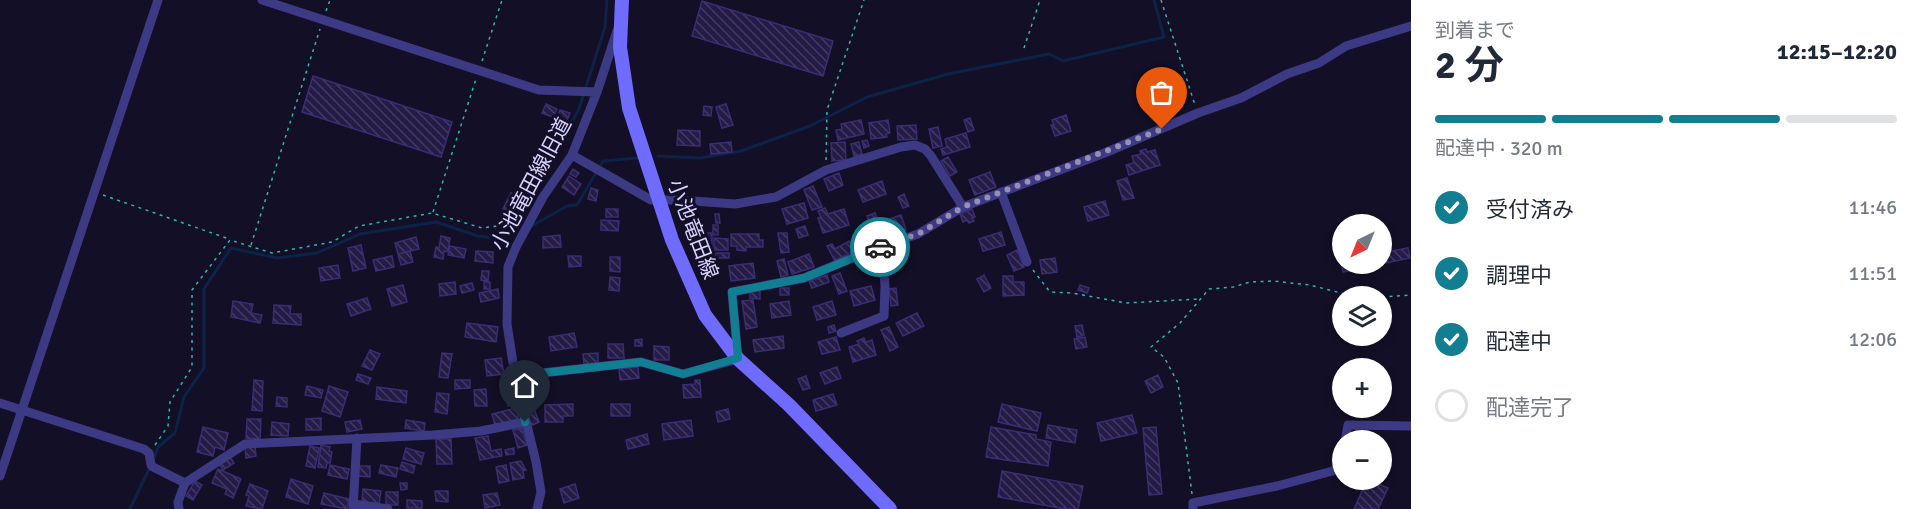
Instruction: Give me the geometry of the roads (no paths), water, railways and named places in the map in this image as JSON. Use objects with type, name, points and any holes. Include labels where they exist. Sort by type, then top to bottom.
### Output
[{"type":"main road","name":"小池竜田線","points":[[622,0],[620,47],[629,108],[672,240],[705,315],[738,358],[789,405],[890,509]]},
{"type":"street","points":[[0,476],[158,0]]},
{"type":"street","points":[[262,0],[539,90],[588,91]]},
{"type":"street","name":"小池竜田線旧道","points":[[537,509],[541,492],[515,376],[507,324],[508,267],[543,197],[572,155],[588,91],[620,22],[627,0]]},
{"type":"street","points":[[515,376],[641,362],[683,374],[738,358],[732,292],[804,278],[918,234],[963,207],[1241,98],[1287,74],[1319,63],[1346,46],[1411,26]]},
{"type":"street","points":[[572,155],[651,200],[735,204],[776,197],[826,170],[901,147],[915,145],[925,149],[931,156],[963,207]]},
{"type":"street","points":[[1000,192],[1027,262]]},
{"type":"street","points":[[841,333],[884,316],[885,286],[882,247]]},
{"type":"street","points":[[0,403],[144,449],[149,453],[153,467],[185,483]]},
{"type":"street","points":[[179,509],[178,502],[185,483],[245,444],[482,431],[525,422]]},
{"type":"street","points":[[1347,430],[1348,425],[1411,426]]},
{"type":"street","points":[[357,438],[354,506],[388,509]]},
{"type":"street","points":[[1193,506],[1332,471]]},
{"type":"waterway","points":[[153,461],[158,447],[175,433],[184,397],[204,368],[204,289],[231,248],[277,258],[317,253],[360,234],[436,222],[478,236],[494,238],[514,228],[579,109],[605,27],[607,0]]},
{"type":"waterway","points":[[658,156],[700,158],[741,151],[810,126],[867,97],[948,74],[1049,54],[1063,61],[1164,37],[1154,0]]},
{"type":"waterway","points":[[530,227],[567,206],[577,205],[603,161],[637,158]]},
{"type":"waterway","points":[[130,509],[150,467]]}]
